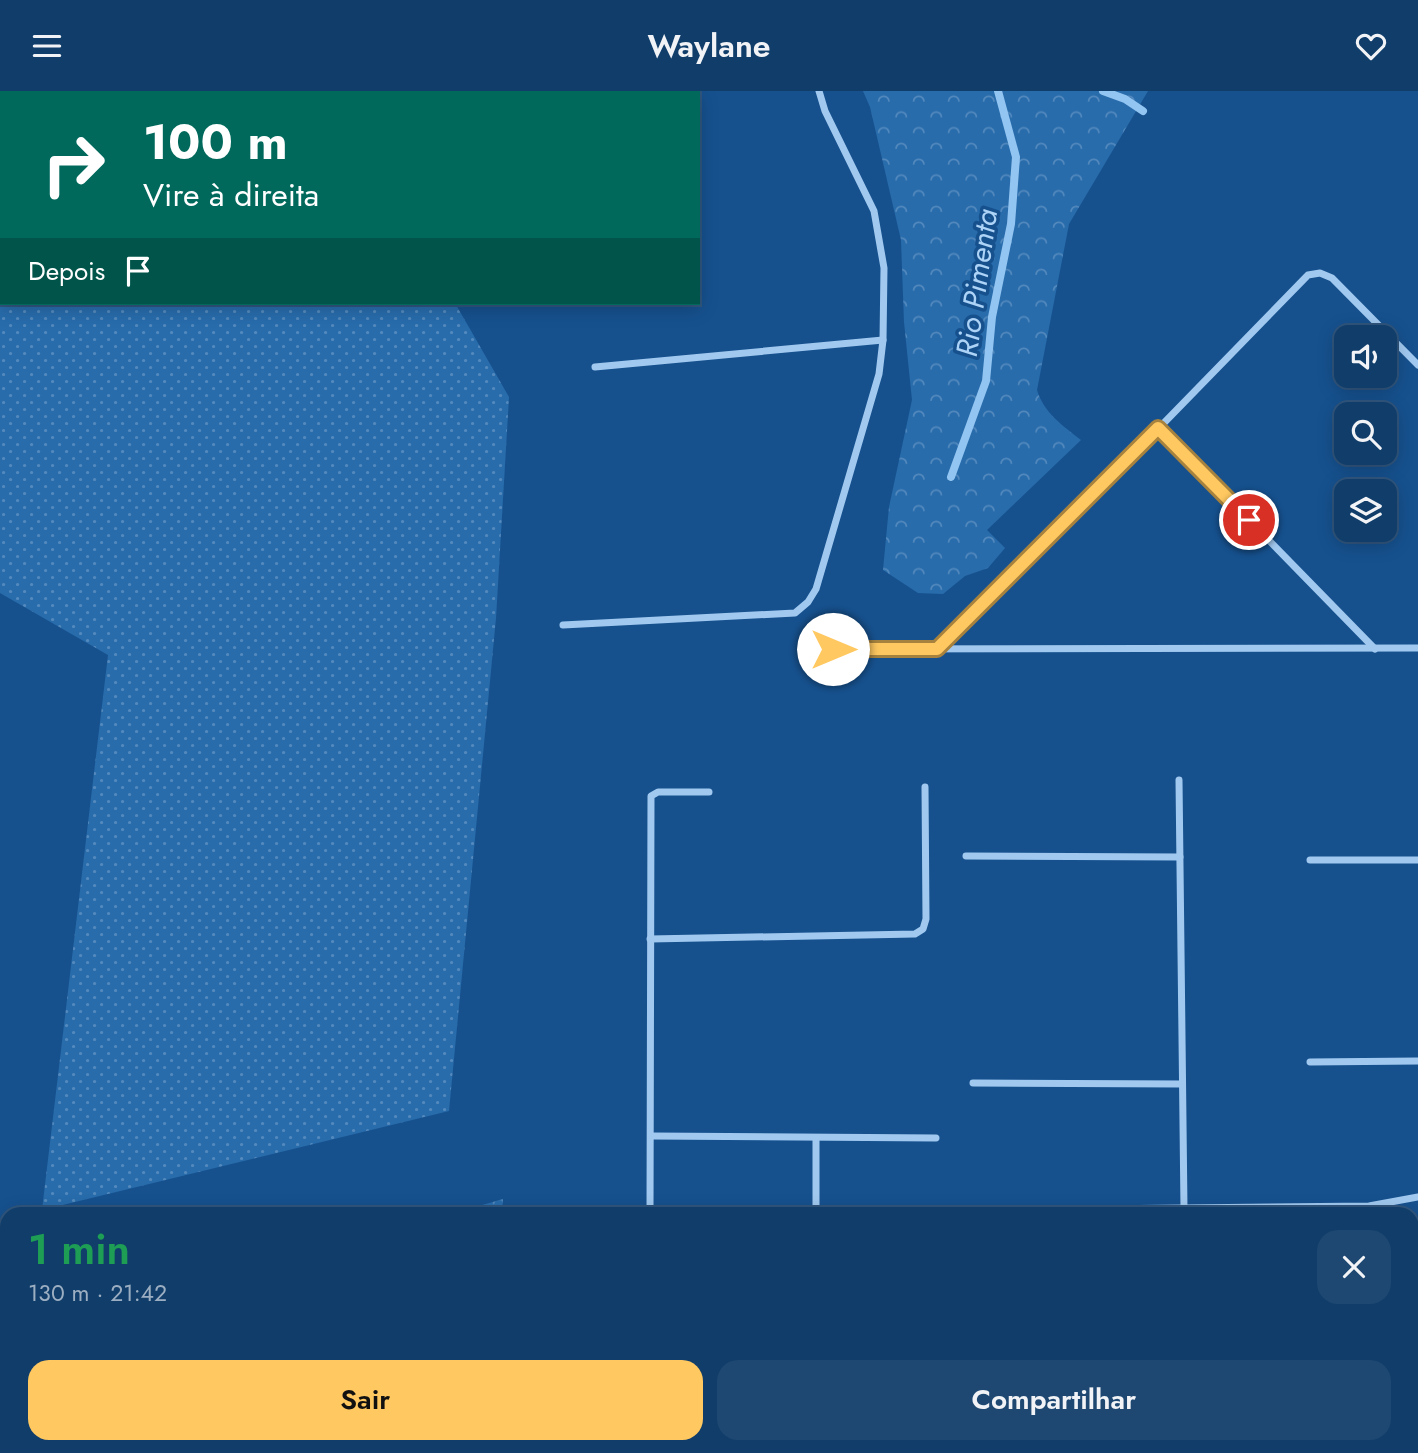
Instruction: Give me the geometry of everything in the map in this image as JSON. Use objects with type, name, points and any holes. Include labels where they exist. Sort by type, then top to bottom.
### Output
[{"type":"street","points":[[563,625],[795,613],[808,602],[816,589],[879,374],[883,340],[884,268],[874,211],[825,111],[819,91]]},
{"type":"street","points":[[937,649],[1308,275],[1320,273],[1332,278],[1418,365]]},
{"type":"street","points":[[596,367],[883,340]]},
{"type":"street","points":[[1158,428],[1375,649]]},
{"type":"street","points":[[833,649],[1418,647]]},
{"type":"street","points":[[1179,780],[1184,1207]]},
{"type":"street","points":[[650,939],[915,934],[923,929],[926,919],[925,787]]},
{"type":"street","points":[[650,1207],[651,796],[658,792],[709,792]]},
{"type":"street","points":[[966,856],[1180,857]]},
{"type":"street","points":[[1310,860],[1418,860]]},
{"type":"street","points":[[1310,1062],[1418,1061]]},
{"type":"street","points":[[973,1083],[1182,1084]]},
{"type":"street","points":[[652,1136],[936,1138]]},
{"type":"street","points":[[816,1138],[816,1207]]},
{"type":"street","points":[[1276,1207],[1369,1206],[1418,1197]]},
{"type":"green space","points":[[863,91],[1148,91],[1069,224],[1037,390],[1049,412],[1081,440],[987,530],[1005,548],[988,568],[965,576],[943,594],[918,593],[883,570],[889,507],[912,400],[904,322],[901,240],[870,107]]},
{"type":"green space","points":[[0,305],[456,305],[509,397],[496,618],[449,1111],[54,1207],[42,1207],[108,655],[0,593]]},
{"type":"green space","points":[[503,1199],[502,1207],[475,1207]]},
{"type":"waterway","name":"Rio Pimenta","points":[[951,477],[986,381],[992,317],[1011,224],[1016,157],[998,91]]},
{"type":"waterway","name":"Rio Pimenta","points":[[1103,91],[1125,99],[1143,111]]},
{"type":"route","points":[[833,649],[937,649],[1158,428],[1249,520]]}]
